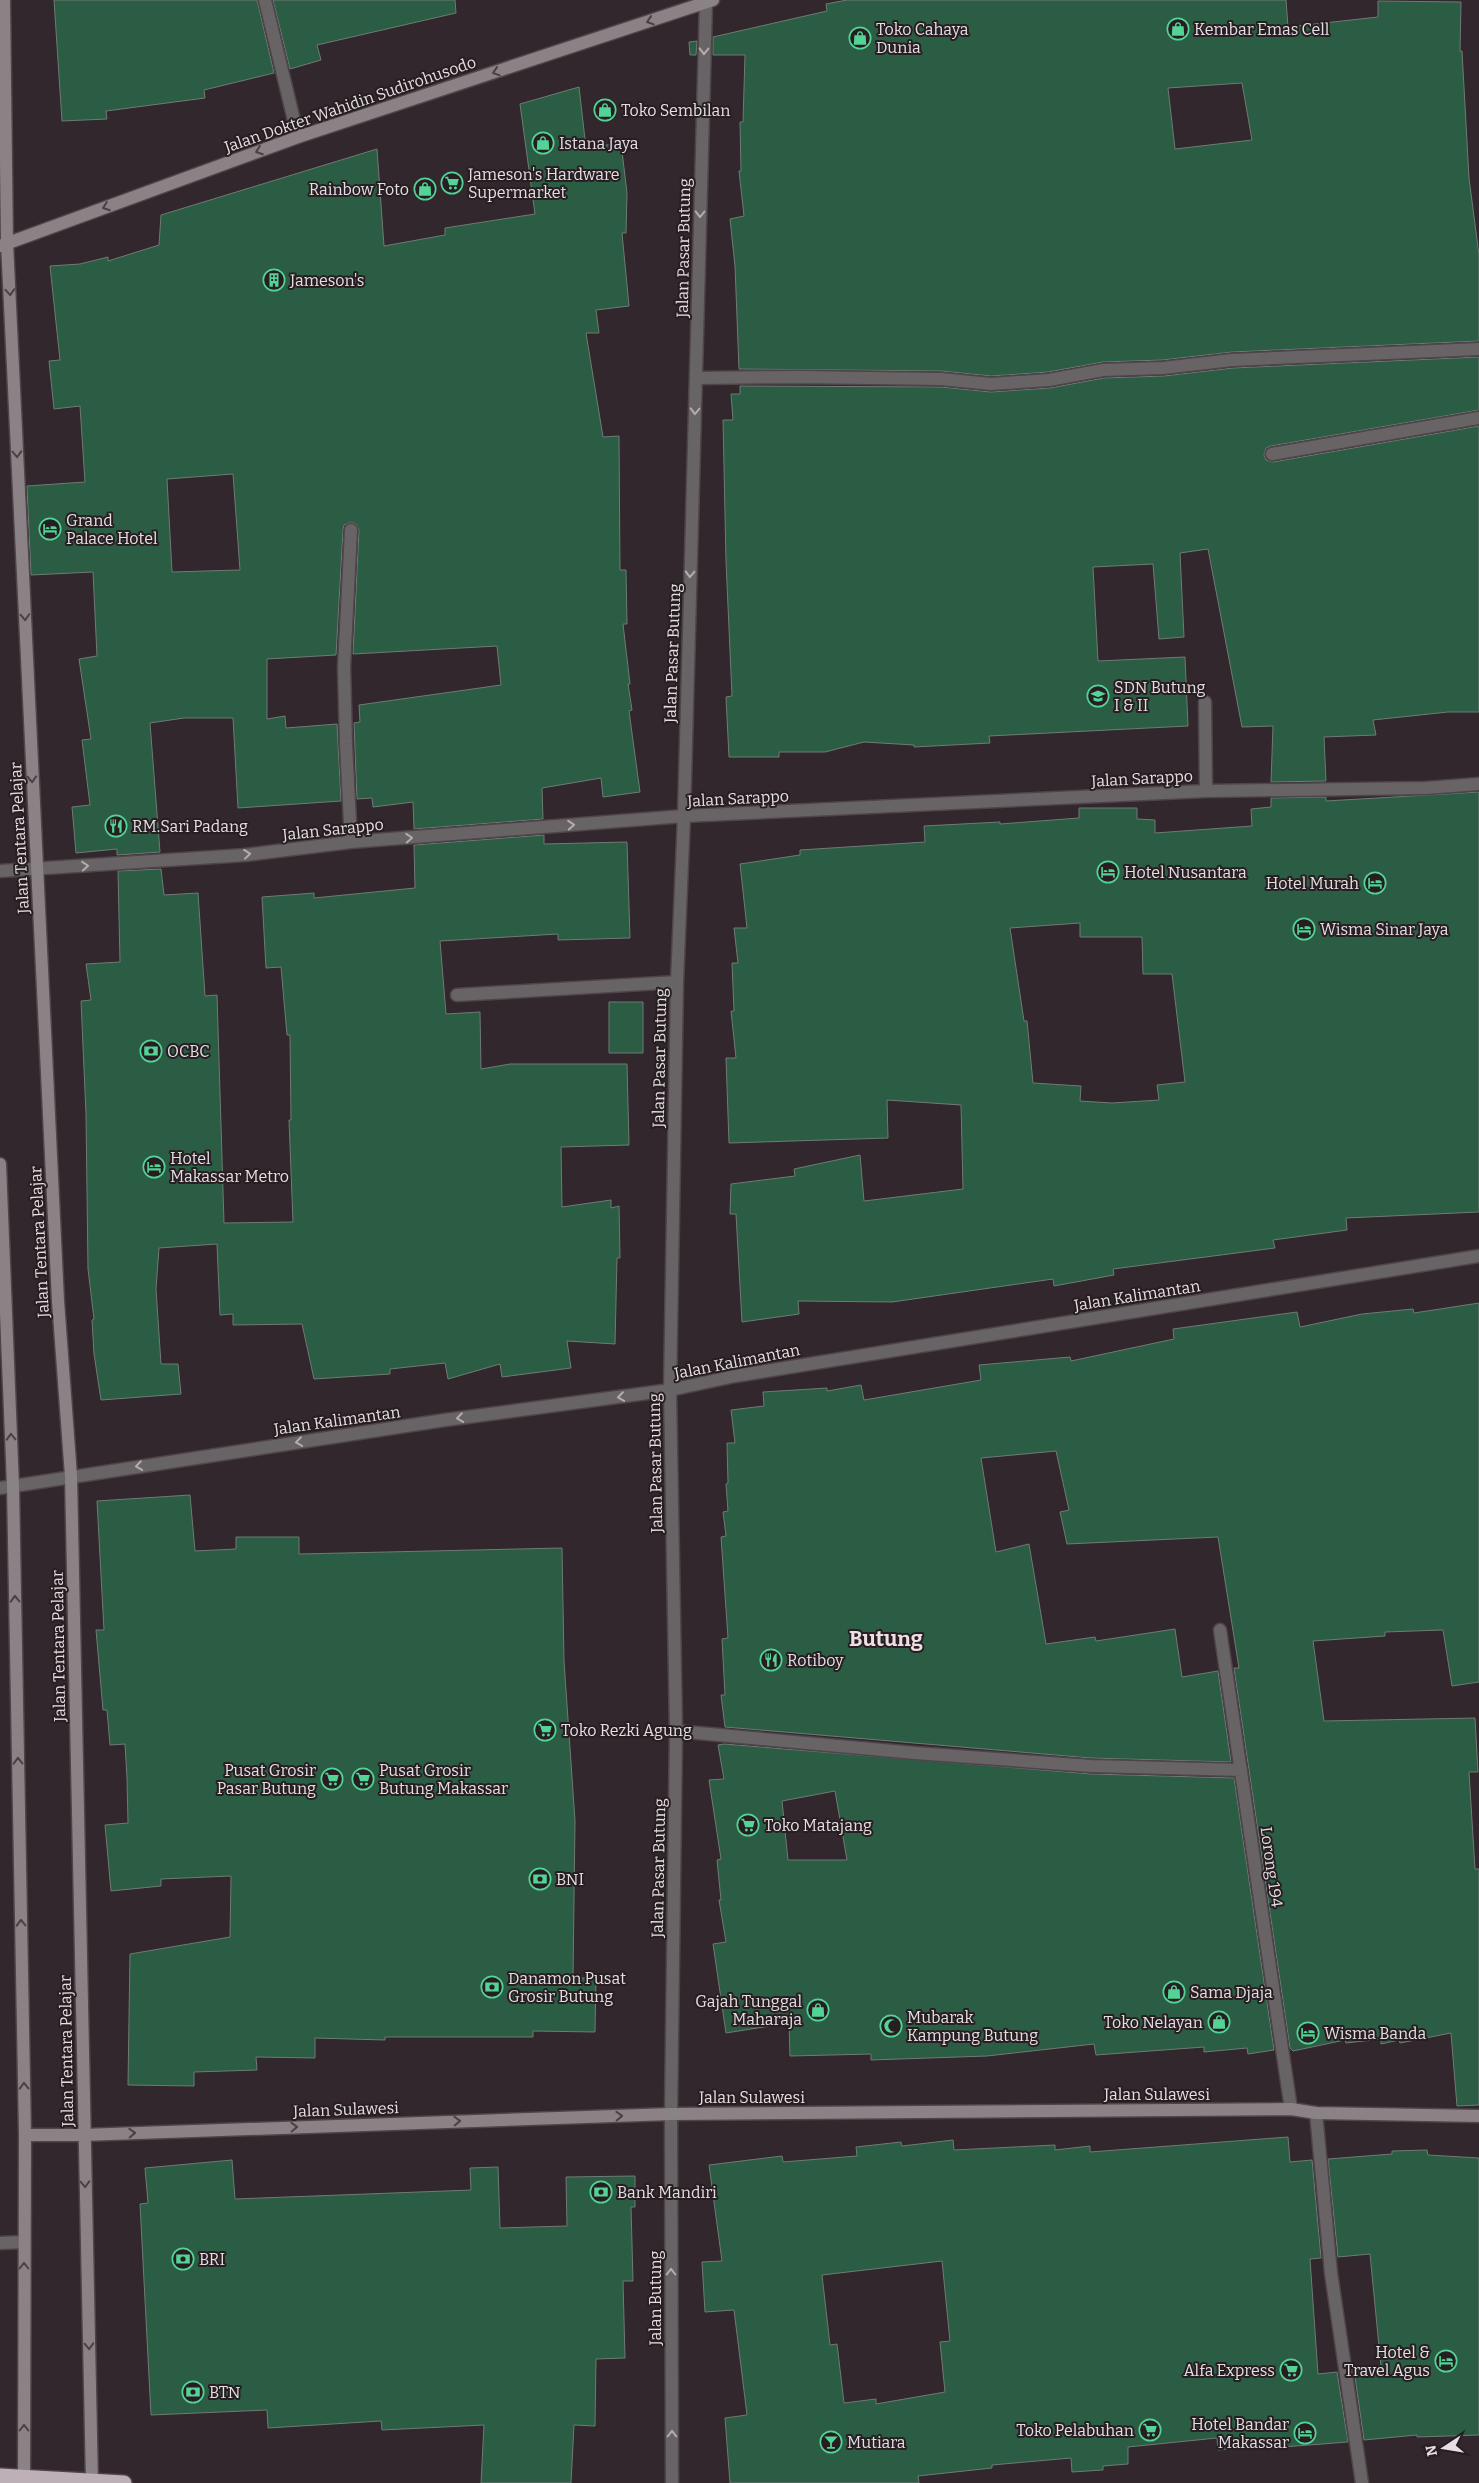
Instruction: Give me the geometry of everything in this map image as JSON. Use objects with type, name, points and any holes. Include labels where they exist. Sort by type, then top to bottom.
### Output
[{"type":"highway","points":[[0,2476],[24,2480],[124,2483]]},
{"type":"main road","name":"Jalan Tentara Pelajar","points":[[4,0],[4,245],[58,1301],[70,1476],[92,2482]]},
{"type":"main road","name":"Jalan Dokter Wahidin Sudirohusodo","points":[[4,245],[298,137],[709,1]]},
{"type":"main road","points":[[0,1164],[13,1486],[25,2135],[24,2480]]},
{"type":"main road","name":"Jalan Sulawesi","points":[[25,2135],[83,2135],[671,2114],[1291,2109],[1316,2113],[1479,2116]]},
{"type":"street","points":[[265,0],[298,137]]},
{"type":"street","name":"Jalan Pasar Butung","points":[[671,2114],[676,1731],[670,1390],[677,982],[684,816],[709,1]]},
{"type":"street","points":[[696,378],[941,379],[991,384],[1082,376],[1103,370],[1163,368],[1232,360],[1479,349]]},
{"type":"street","points":[[1272,454],[1479,418]]},
{"type":"street","points":[[350,530],[344,667],[351,842]]},
{"type":"street","points":[[1205,702],[1206,791]]},
{"type":"street","name":"Jalan Sarappo","points":[[0,871],[246,854],[351,842],[684,816],[1206,791],[1426,788],[1479,784]]},
{"type":"street","points":[[457,995],[677,982]]},
{"type":"street","name":"Jalan Kalimantan","points":[[0,1488],[445,1420],[670,1390],[734,1376],[1479,1256]]},
{"type":"street","name":"Lorong 194","points":[[1220,1630],[1291,2109]]},
{"type":"street","points":[[676,1731],[1081,1765],[1242,1770]]},
{"type":"street","points":[[1316,2113],[1331,2273],[1362,2483]]},
{"type":"street","name":"Jalan Butung","points":[[671,2114],[672,2483]]},
{"type":"street","points":[[0,2244],[24,2242]]},
{"type":"building","points":[[54,0],[257,0],[274,73],[204,90],[205,98],[106,111],[107,119],[62,121]]},
{"type":"building","points":[[273,0],[455,0],[456,13],[317,45],[321,60],[290,69]]},
{"type":"building","points":[[847,0],[1286,0],[1288,27],[1378,17],[1378,1],[1461,2],[1460,51],[1462,51],[1469,178],[1479,255],[1479,341],[1232,352],[1162,360],[1103,362],[1048,372],[991,376],[941,371],[739,369],[735,266],[730,219],[744,216],[739,171],[741,171],[740,122],[743,122],[745,55],[713,55],[713,37],[827,11],[826,4]],"holes":[[[1242,83],[1252,140],[1175,149],[1168,88]]]},
{"type":"building","points":[[697,41],[696,55],[690,55],[689,42]]},
{"type":"building","points":[[579,87],[586,148],[621,143],[627,193],[626,233],[622,233],[629,306],[596,310],[599,333],[586,333],[603,437],[619,436],[620,570],[626,570],[627,624],[623,624],[632,710],[629,711],[640,792],[603,797],[601,778],[542,788],[543,819],[414,829],[413,802],[373,807],[372,798],[357,799],[354,723],[360,722],[359,705],[501,685],[497,646],[353,654],[359,530],[356,524],[351,522],[344,525],[343,530],[336,655],[267,659],[267,719],[285,716],[286,728],[337,724],[341,801],[238,808],[233,718],[184,718],[150,723],[160,852],[117,855],[117,849],[76,853],[72,807],[90,805],[82,740],[91,739],[79,659],[97,656],[93,572],[31,575],[27,486],[85,482],[80,406],[54,409],[49,361],[60,360],[50,266],[80,264],[108,257],[108,261],[159,245],[161,215],[377,149],[384,246],[445,235],[445,228],[535,214],[520,104]],"holes":[[[233,474],[240,570],[172,572],[167,479]]]},
{"type":"building","points":[[1479,357],[1479,410],[1271,446],[1266,448],[1264,455],[1266,460],[1273,462],[1479,426],[1479,712],[1448,712],[1373,720],[1376,735],[1324,737],[1326,781],[1271,782],[1273,726],[1242,727],[1208,549],[1180,553],[1184,637],[1159,639],[1153,564],[1093,567],[1098,661],[1185,657],[1188,726],[989,736],[990,743],[914,747],[914,745],[864,742],[825,752],[779,752],[779,757],[729,757],[726,697],[732,696],[726,561],[723,420],[733,420],[731,394],[740,394],[740,386],[941,387],[991,392],[1050,388],[1104,378],[1164,376],[1233,368]]},
{"type":"building","points":[[1479,792],[1479,1212],[1346,1218],[1347,1230],[1273,1240],[1275,1248],[1113,1269],[1114,1275],[1054,1286],[1053,1279],[892,1302],[798,1301],[799,1314],[742,1322],[736,1214],[730,1214],[731,1184],[795,1176],[794,1169],[860,1155],[864,1201],[963,1189],[961,1105],[887,1100],[888,1138],[729,1143],[726,1058],[736,1058],[731,1011],[734,1011],[732,963],[738,963],[734,928],[747,928],[740,864],[800,855],[800,850],[925,842],[924,826],[1000,822],[1000,824],[1079,818],[1079,808],[1137,808],[1137,819],[1155,820],[1155,833],[1252,826],[1251,809],[1271,807],[1271,798],[1326,797],[1326,801]],"holes":[[[1080,923],[1080,937],[1142,937],[1143,974],[1172,974],[1185,1082],[1157,1085],[1159,1100],[1112,1103],[1080,1101],[1081,1086],[1033,1083],[1027,1021],[1024,1021],[1010,928]]]},
{"type":"building","points":[[544,835],[544,844],[627,842],[630,938],[558,940],[558,934],[440,941],[446,1014],[480,1012],[481,1069],[510,1064],[627,1064],[629,1145],[561,1147],[562,1207],[611,1200],[611,1208],[619,1206],[620,1258],[617,1258],[615,1344],[567,1341],[571,1368],[502,1377],[500,1364],[448,1379],[445,1363],[390,1369],[390,1374],[314,1379],[302,1324],[233,1325],[233,1314],[220,1315],[217,1244],[159,1248],[156,1289],[161,1364],[178,1364],[181,1394],[101,1400],[94,1354],[92,1320],[94,1319],[88,1269],[86,1114],[81,1001],[91,1000],[86,964],[120,962],[118,871],[161,869],[164,895],[198,893],[205,996],[217,995],[224,1223],[293,1222],[289,1120],[291,1120],[290,1035],[287,1035],[281,967],[266,968],[262,897],[314,893],[314,898],[415,888],[414,845]]},
{"type":"building","points":[[609,1002],[643,1002],[643,1053],[609,1053]]},
{"type":"building","points":[[1479,1303],[1479,1682],[1452,1686],[1443,1630],[1385,1632],[1385,1636],[1313,1641],[1324,1721],[1475,1718],[1478,1772],[1469,1772],[1475,1869],[1479,1869],[1479,2105],[1457,2106],[1451,2033],[1400,2043],[1399,2040],[1381,2044],[1381,2039],[1346,2043],[1345,2040],[1293,2051],[1290,2048],[1234,1668],[1239,1668],[1218,1537],[1067,1544],[1060,1512],[1069,1510],[1056,1451],[981,1458],[996,1552],[1029,1544],[1046,1644],[1095,1637],[1096,1641],[1175,1629],[1182,1677],[1218,1671],[1231,1762],[1091,1758],[725,1727],[721,1695],[725,1695],[722,1639],[728,1638],[721,1537],[726,1536],[723,1512],[728,1511],[726,1484],[728,1483],[727,1443],[735,1443],[731,1410],[764,1406],[763,1392],[827,1388],[827,1391],[861,1385],[864,1400],[981,1380],[979,1365],[1070,1357],[1071,1361],[1174,1339],[1173,1329],[1297,1312],[1300,1327],[1362,1314],[1413,1309],[1414,1313]]},
{"type":"building","points":[[190,1495],[195,1551],[236,1549],[236,1537],[299,1537],[299,1554],[562,1548],[564,1661],[575,1821],[573,1978],[596,1978],[595,2032],[533,2031],[533,2037],[385,2037],[385,2040],[315,2038],[315,2058],[256,2057],[257,2070],[194,2072],[194,2086],[128,2085],[130,1954],[230,1937],[231,1876],[161,1879],[161,1886],[111,1891],[105,1825],[128,1823],[127,1778],[125,1744],[110,1745],[107,1710],[103,1710],[96,1630],[104,1630],[97,1501]]},
{"type":"building","points":[[718,1745],[1091,1774],[1234,1778],[1274,2050],[1248,2054],[1247,2048],[1204,2052],[1204,2047],[1096,2055],[1094,2044],[987,2056],[871,2060],[871,2054],[790,2056],[789,2023],[726,2033],[713,1944],[726,1942],[719,1900],[721,1900],[717,1860],[721,1859],[709,1780],[724,1779]],"holes":[[[835,1791],[847,1860],[788,1860],[782,1801]]]},
{"type":"building","points":[[1288,2137],[1290,2162],[1312,2160],[1321,2258],[1310,2259],[1318,2374],[1337,2372],[1348,2442],[1270,2448],[1270,2445],[1218,2450],[1217,2438],[1128,2447],[1128,2464],[1103,2466],[1103,2470],[1072,2472],[1071,2458],[992,2465],[992,2468],[918,2476],[919,2483],[730,2483],[725,2418],[747,2415],[734,2310],[705,2312],[702,2262],[722,2261],[709,2165],[782,2156],[783,2162],[857,2156],[856,2147],[901,2142],[902,2146],[953,2140],[954,2150],[1055,2145],[1055,2150],[1090,2146],[1090,2152]],"holes":[[[942,2261],[950,2341],[940,2342],[945,2392],[876,2404],[876,2399],[844,2403],[837,2344],[830,2345],[822,2275]]]},
{"type":"building","points":[[1427,2150],[1428,2155],[1479,2158],[1479,2435],[1417,2437],[1417,2435],[1364,2440],[1354,2370],[1381,2367],[1370,2254],[1338,2257],[1328,2159],[1392,2154],[1392,2151]]},
{"type":"building","points":[[232,2160],[235,2199],[471,2190],[470,2168],[498,2167],[500,2228],[567,2226],[566,2177],[635,2176],[635,2207],[631,2207],[633,2281],[623,2281],[625,2358],[596,2359],[595,2426],[574,2425],[571,2483],[481,2483],[484,2425],[382,2430],[381,2421],[268,2428],[267,2410],[151,2415],[140,2204],[148,2203],[145,2168]]},
{"type":"place","name":"Kembar Emas Cell","points":[[1178,29]]},
{"type":"place","name":"Toko Cahaya Dunia","points":[[860,38]]},
{"type":"place","name":"Toko Sembilan","points":[[605,110]]},
{"type":"place","name":"Istana Jaya","points":[[543,143]]},
{"type":"place","name":"Jameson's Hardware Supermarket","points":[[452,183]]},
{"type":"place","name":"Rainbow Foto","points":[[425,189]]},
{"type":"place","name":"Jameson's","points":[[274,280]]},
{"type":"place","name":"Grand Palace Hotel","points":[[50,529]]},
{"type":"place","name":"SDN Butung I & II","points":[[1098,696]]},
{"type":"place","name":"RM.Sari Padang","points":[[116,826]]},
{"type":"place","name":"Hotel Nusantara","points":[[1108,872]]},
{"type":"place","name":"Hotel Murah","points":[[1375,883]]},
{"type":"place","name":"Wisma Sinar Jaya","points":[[1304,929]]},
{"type":"place","name":"OCBC","points":[[151,1051]]},
{"type":"place","name":"Hotel Makassar Metro","points":[[154,1167]]},
{"type":"place","name":"Rotiboy","points":[[771,1660]]},
{"type":"place","name":"Toko Rezki Agung","points":[[545,1730]]},
{"type":"place","name":"Pusat Grosir Pasar Butung","points":[[332,1779]]},
{"type":"place","name":"Pusat Grosir Butung Makassar","points":[[363,1779]]},
{"type":"place","name":"Toko Matajang","points":[[748,1825]]},
{"type":"place","name":"BNI","points":[[540,1879]]},
{"type":"place","name":"Danamon Pusat Grosir Butung","points":[[492,1987]]},
{"type":"place","name":"Sama Djaja","points":[[1174,1992]]},
{"type":"place","name":"Gajah Tunggal Maharaja","points":[[818,2010]]},
{"type":"place","name":"Toko Nelayan","points":[[1219,2022]]},
{"type":"place","name":"Mubarak Kampung Butung","points":[[891,2026]]},
{"type":"place","name":"Wisma Banda","points":[[1308,2033]]},
{"type":"place","name":"Bank Mandiri","points":[[601,2192]]},
{"type":"place","name":"BRI","points":[[183,2259]]},
{"type":"place","name":"Hotel & Travel Agus","points":[[1446,2361]]},
{"type":"place","name":"Alfa Express","points":[[1291,2370]]},
{"type":"place","name":"BTN","points":[[193,2392]]},
{"type":"place","name":"Toko Pelabuhan","points":[[1150,2430]]},
{"type":"place","name":"Hotel Bandar Makassar","points":[[1305,2433]]},
{"type":"place","name":"Mutiara","points":[[831,2442]]},
{"type":"district","name":"Butung","points":[[886,1639]]}]
